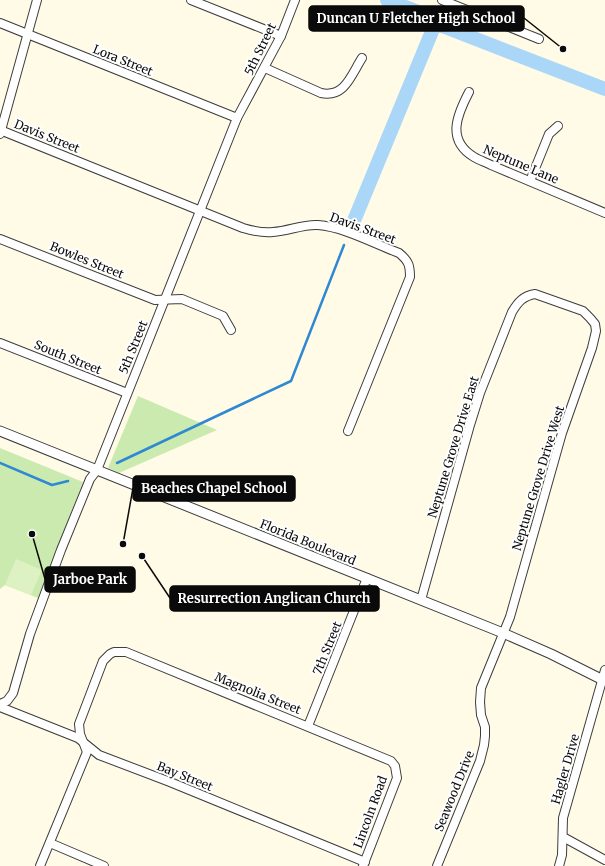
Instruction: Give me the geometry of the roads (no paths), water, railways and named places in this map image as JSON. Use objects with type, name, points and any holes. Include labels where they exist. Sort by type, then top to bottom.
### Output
[{"type":"street","points":[[0,132],[37,0]]},
{"type":"street","points":[[191,0],[281,36]]},
{"type":"street","name":"5th Street","points":[[0,704],[7,700],[13,692],[30,634],[61,550],[90,480],[97,470],[237,118],[281,36],[295,0]]},
{"type":"street","points":[[442,0],[539,39]]},
{"type":"street","name":"Lora Street","points":[[0,23],[237,118]]},
{"type":"street","points":[[265,68],[312,89],[328,94],[336,93],[342,89],[362,58]]},
{"type":"street","name":"Neptune Lane","points":[[469,92],[459,110],[456,121],[457,136],[465,150],[474,156],[530,181],[605,212]]},
{"type":"street","points":[[530,181],[549,134],[558,126]]},
{"type":"street","name":"Davis Street","points":[[0,132],[243,228],[257,232],[274,232],[302,226],[318,225],[335,228],[399,254],[406,259],[410,265],[410,277],[348,431]]},
{"type":"street","name":"Bowles Street","points":[[0,239],[155,300],[182,299],[223,316],[231,330]]},
{"type":"street","name":"Neptune Grove Drive East","points":[[421,600],[480,393],[512,312],[517,303],[530,295],[539,295],[560,302]]},
{"type":"street","name":"Neptune Grove Drive West","points":[[503,633],[510,617],[562,433],[592,348],[596,331],[595,324],[583,311],[560,302]]},
{"type":"street","name":"South Street","points":[[0,343],[127,393]]},
{"type":"street","name":"Florida Boulevard","points":[[0,431],[503,633],[552,654],[604,680]]},
{"type":"street","name":"7th Street","points":[[308,726],[367,578]]},
{"type":"street","name":"Seawood Drive","points":[[437,866],[480,761],[484,745],[485,727],[481,715],[481,688],[503,633]]},
{"type":"street","name":"Magnolia Street","points":[[85,744],[80,734],[79,724],[103,661],[110,654],[120,651],[126,652],[385,757],[395,766]]},
{"type":"street","name":"Hagler Drive","points":[[559,866],[562,855],[563,818],[604,680],[605,670]]},
{"type":"street","name":"Bay Street","points":[[0,707],[78,738],[99,755],[170,782],[364,864]]},
{"type":"street","points":[[40,866],[86,758],[87,752],[85,744]]},
{"type":"street","name":"Lincoln Road","points":[[364,864],[397,778],[395,766]]},
{"type":"street","points":[[563,837],[605,860]]},
{"type":"street","points":[[50,843],[104,866]]},
{"type":"waterway","points":[[387,0],[416,11],[435,24]]},
{"type":"waterway","points":[[353,223],[435,24],[605,89]]},
{"type":"waterway","points":[[117,463],[291,381],[344,245]]},
{"type":"waterway","points":[[0,463],[52,485],[68,481]]},
{"type":"place","name":"Duncan U Fletcher High School","points":[[563,49]]},
{"type":"place","name":"Jarboe Park","points":[[32,534]]},
{"type":"place","name":"Beaches Chapel School","points":[[123,544]]},
{"type":"place","name":"Resurrection Anglican Church","points":[[142,556]]}]
